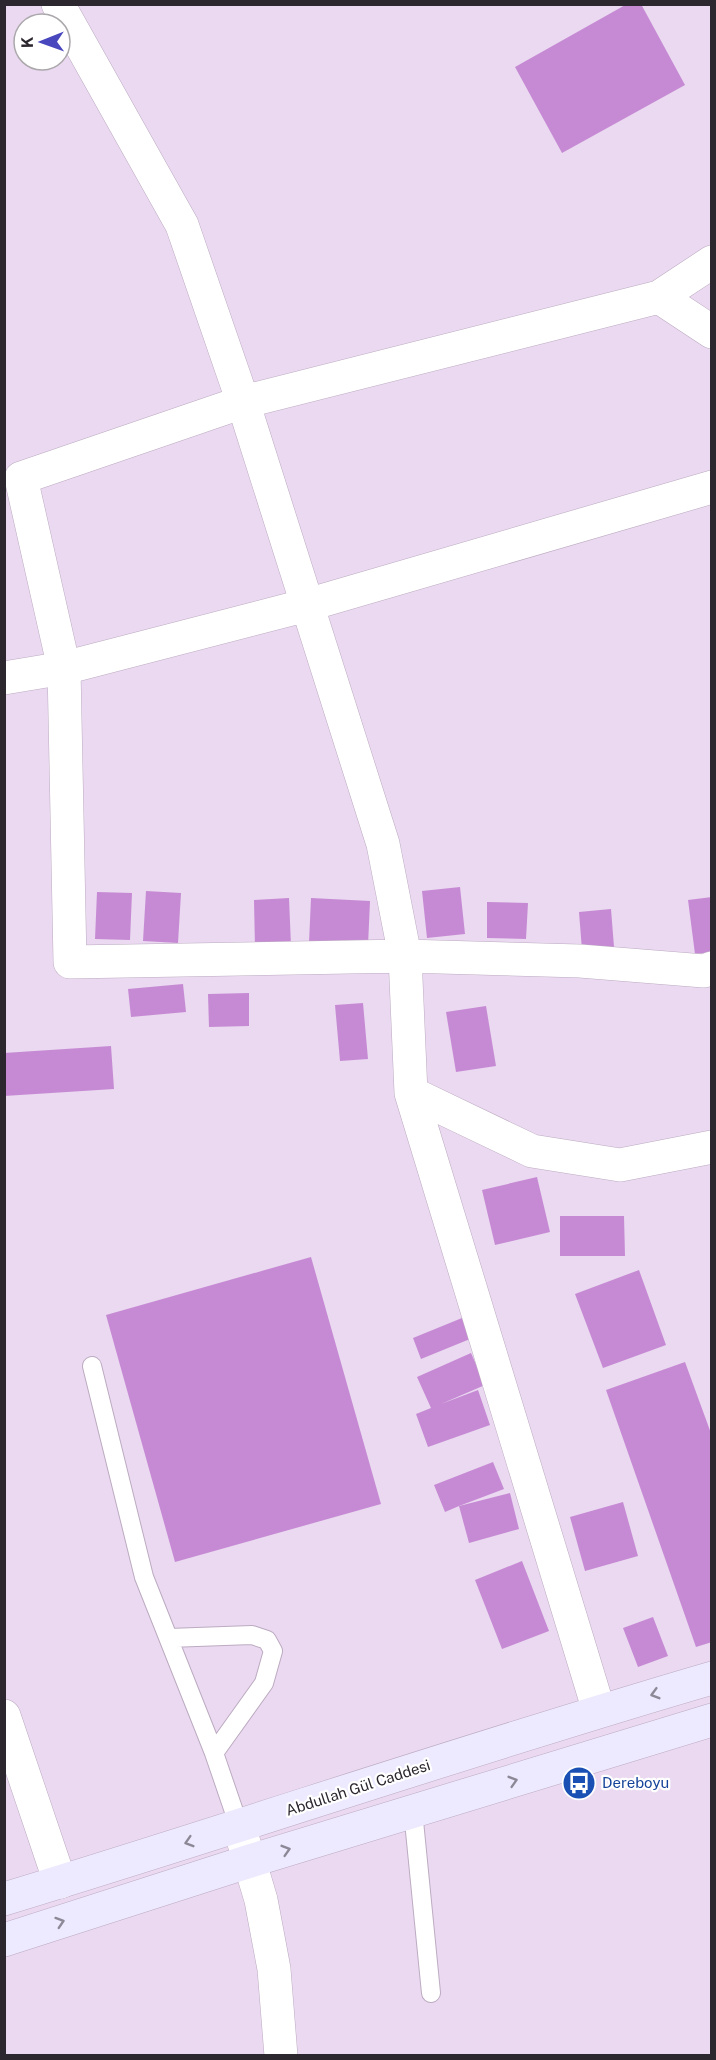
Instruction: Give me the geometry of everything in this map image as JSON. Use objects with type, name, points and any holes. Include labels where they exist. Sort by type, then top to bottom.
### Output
[{"type":"street","points":[[58,4],[183,225],[243,402],[383,844],[405,956],[411,1092],[599,1711]]},
{"type":"street","points":[[711,261],[659,297],[243,402],[13,480],[64,668],[70,962],[405,956],[580,961],[704,971],[711,968]]},
{"type":"street","points":[[659,297],[711,332]]},
{"type":"street","points":[[4,678],[64,668],[307,605],[711,487]]},
{"type":"street","points":[[411,1092],[532,1150],[620,1165],[711,1147]]},
{"type":"street","name":"Abdullah Gül Caddesi","points":[[4,1899],[599,1711],[711,1678]]},
{"type":"street","points":[[4,1716],[60,1882]]},
{"type":"street","points":[[4,1940],[711,1720]]},
{"type":"street","points":[[468,1753],[481,1791]]},
{"type":"street","points":[[239,1826],[261,1900],[274,1969],[281,2055]]},
{"type":"lane","points":[[92,1366],[144,1576],[214,1753],[239,1826]]},
{"type":"lane","points":[[169,1638],[252,1635],[267,1640],[273,1651],[264,1683],[214,1753]]},
{"type":"lane","points":[[413,1811],[431,1993]]},
{"type":"building","points":[[627,4],[641,4],[685,85],[562,153],[515,67]]},
{"type":"building","points":[[460,887],[465,934],[427,938],[422,891]]},
{"type":"building","points":[[146,891],[181,893],[178,943],[143,941]]},
{"type":"building","points":[[97,892],[132,893],[130,940],[95,939]]},
{"type":"building","points":[[712,897],[712,952],[695,954],[688,900]]},
{"type":"building","points":[[289,898],[291,946],[255,948],[254,900]]},
{"type":"building","points":[[311,898],[370,901],[368,946],[309,943]]},
{"type":"building","points":[[487,902],[528,903],[526,939],[487,938]]},
{"type":"building","points":[[611,909],[614,947],[582,950],[579,912]]},
{"type":"building","points":[[183,984],[186,1012],[131,1017],[128,989]]},
{"type":"building","points":[[249,993],[249,1026],[209,1027],[208,994]]},
{"type":"building","points":[[363,1003],[368,1059],[340,1061],[335,1005]]},
{"type":"building","points":[[486,1006],[496,1066],[456,1072],[446,1012]]},
{"type":"building","points":[[111,1046],[114,1089],[4,1096],[4,1053]]},
{"type":"building","points":[[537,1177],[550,1232],[495,1245],[482,1190]]},
{"type":"building","points":[[560,1216],[624,1216],[625,1256],[560,1256]]},
{"type":"building","points":[[311,1257],[381,1504],[175,1562],[106,1315]]},
{"type":"building","points":[[639,1270],[666,1345],[603,1368],[575,1294]]},
{"type":"building","points":[[462,1318],[470,1339],[421,1359],[413,1338]]},
{"type":"building","points":[[471,1353],[485,1385],[441,1404],[478,1390],[490,1425],[428,1447],[416,1414],[431,1408],[417,1377]]},
{"type":"building","points":[[685,1362],[712,1436],[712,1642],[696,1647],[606,1390]]},
{"type":"building","points":[[493,1462],[504,1489],[445,1512],[434,1485]]},
{"type":"building","points":[[510,1493],[519,1529],[469,1543],[459,1506]]},
{"type":"building","points":[[623,1502],[638,1556],[585,1571],[570,1517]]},
{"type":"building","points":[[522,1561],[549,1631],[502,1649],[475,1580]]},
{"type":"building","points":[[653,1617],[668,1656],[638,1667],[623,1628]]},
{"type":"place","name":"Dereboyu","points":[[579,1783]]}]
